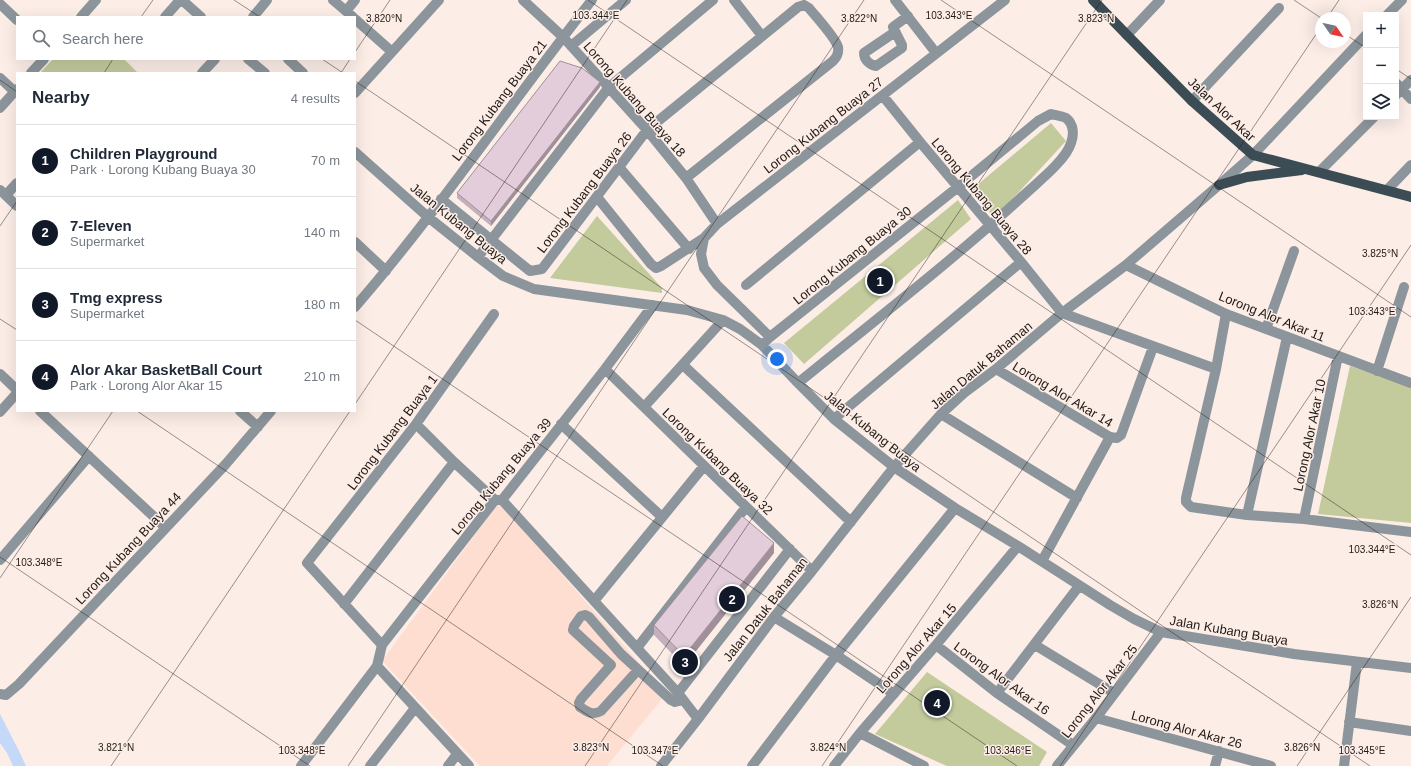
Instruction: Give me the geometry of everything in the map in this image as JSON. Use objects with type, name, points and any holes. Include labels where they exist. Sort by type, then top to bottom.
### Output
[{"type":"main road","name":"Jalan Alor Akar","points":[[1093,0],[1192,101],[1253,155],[1411,197]]},
{"type":"main road","points":[[1219,185],[1247,177],[1308,169]]},
{"type":"street","points":[[82,16],[96,0]]},
{"type":"street","points":[[166,16],[181,0],[200,16]]},
{"type":"street","points":[[253,16],[267,0]]},
{"type":"street","points":[[333,0],[349,14],[355,0]]},
{"type":"street","points":[[356,92],[391,51],[439,0]]},
{"type":"street","name":"Lorong Kubang Buaya 18","points":[[523,0],[563,37],[647,130],[686,178],[717,224]]},
{"type":"street","name":"Lorong Kubang Buaya 21","points":[[428,217],[592,0]]},
{"type":"street","points":[[571,46],[626,0]]},
{"type":"street","points":[[478,257],[608,87],[713,0]]},
{"type":"street","points":[[734,0],[762,36]]},
{"type":"street","points":[[895,0],[936,53]]},
{"type":"street","name":"Lorong Kubang Buaya 27","points":[[597,197],[651,264],[656,268],[662,266],[704,238],[717,224],[1005,0]]},
{"type":"street","points":[[1127,35],[1160,0]]},
{"type":"street","points":[[1390,12],[1402,0]]},
{"type":"street","points":[[0,4],[16,19]]},
{"type":"street","name":"Lorong Kubang Buaya 26","points":[[491,240],[530,271],[542,269],[647,130],[798,7],[804,5],[809,8],[835,42],[838,52],[837,57],[686,178]]},
{"type":"street","points":[[1192,101],[1279,8]]},
{"type":"street","points":[[895,32],[893,29],[894,26],[908,16]]},
{"type":"street","points":[[356,20],[391,51]]},
{"type":"street","name":"Jalan Datuk Bahaman","points":[[665,765],[774,617],[894,467],[941,414],[964,393],[996,369],[1062,313],[1126,265],[1253,155],[1362,39]]},
{"type":"street","points":[[32,72],[43,60]]},
{"type":"street","points":[[203,72],[214,60]]},
{"type":"street","points":[[249,60],[264,72]]},
{"type":"street","points":[[289,60],[302,72]]},
{"type":"street","points":[[0,78],[16,91],[0,108]]},
{"type":"street","points":[[1399,88],[1411,80]]},
{"type":"street","points":[[1399,90],[1411,99]]},
{"type":"street","name":"Lorong Kubang Buaya 28","points":[[883,96],[1062,313]]},
{"type":"street","name":"Lorong Kubang Buaya 30","points":[[762,345],[770,336],[958,187],[1038,121],[1051,114],[1066,118],[1071,125],[1073,133],[1071,144],[1066,152],[1049,172],[990,226]]},
{"type":"street","points":[[1319,172],[1371,120]]},
{"type":"street","points":[[746,285],[920,142]]},
{"type":"street","name":"Jalan Kubang Buaya","points":[[356,153],[428,217],[504,276],[534,289],[687,310],[723,320],[740,329],[762,345],[834,419],[894,467],[955,508],[1128,616],[1161,632],[1294,654],[1411,668]]},
{"type":"street","points":[[1387,190],[1411,165]]},
{"type":"street","points":[[619,167],[689,249]]},
{"type":"street","points":[[16,183],[3,193],[16,205]]},
{"type":"street","points":[[441,199],[491,240]]},
{"type":"street","points":[[356,306],[386,271],[428,217]]},
{"type":"street","points":[[798,383],[990,226]]},
{"type":"street","points":[[704,238],[701,254],[704,268],[717,285],[770,336]]},
{"type":"street","points":[[356,243],[386,271]]},
{"type":"street","points":[[1266,329],[1294,251]]},
{"type":"street","points":[[834,419],[1021,262]]},
{"type":"street","name":"Lorong Alor Akar 11","points":[[1126,265],[1226,314],[1411,383]]},
{"type":"street","points":[[1377,371],[1404,287]]},
{"type":"street","name":"Lorong Kubang Buaya 39","points":[[377,666],[382,646],[605,369],[653,305]]},
{"type":"street","points":[[1062,313],[1216,369]]},
{"type":"street","name":"Lorong Kubang Buaya 1","points":[[344,604],[307,563],[416,424],[494,314]]},
{"type":"street","points":[[1226,314],[1216,369],[1186,502],[1191,507],[1247,515],[1304,519],[1411,532]]},
{"type":"street","points":[[644,407],[723,320]]},
{"type":"street","points":[[1247,515],[1287,337]]},
{"type":"street","points":[[1042,561],[1077,498],[1114,438],[1121,435],[1153,347]]},
{"type":"street","name":"Lorong Alor Akar 10","points":[[1304,519],[1338,356]]},
{"type":"street","points":[[683,365],[851,522]]},
{"type":"street","name":"Lorong Kubang Buaya 32","points":[[605,369],[812,571]]},
{"type":"street","name":"Lorong Alor Akar 14","points":[[996,369],[1114,438]]},
{"type":"street","points":[[0,374],[16,389]]},
{"type":"street","points":[[0,412],[16,394]]},
{"type":"street","points":[[41,412],[166,527]]},
{"type":"street","points":[[241,412],[258,427]]},
{"type":"street","name":"Lorong Kubang Buaya 44","points":[[0,694],[6,695],[19,684],[225,465],[270,412]]},
{"type":"street","points":[[941,414],[1077,498]]},
{"type":"street","points":[[416,424],[454,462],[498,500],[637,648],[698,719]]},
{"type":"street","points":[[561,424],[662,518]]},
{"type":"street","points":[[0,560],[89,456]]},
{"type":"street","points":[[382,646],[344,604],[454,462]]},
{"type":"street","points":[[594,601],[704,466]]},
{"type":"street","points":[[637,648],[746,507]]},
{"type":"street","points":[[752,766],[836,655],[955,508]]},
{"type":"street","name":"Lorong Alor Akar 15","points":[[834,766],[860,733],[936,645],[1018,546]]},
{"type":"street","points":[[611,665],[574,630],[574,626],[581,616],[586,615],[589,617],[621,654],[675,702],[790,549]]},
{"type":"street","points":[[997,693],[1079,586]]},
{"type":"street","points":[[774,617],[836,655],[894,694]]},
{"type":"street","name":"Lorong Alor Akar 25","points":[[1057,766],[1096,718],[1161,632]]},
{"type":"street","points":[[1035,644],[1114,693]]},
{"type":"street","name":"Lorong Alor Akar 16","points":[[936,645],[997,693],[1073,745]]},
{"type":"street","points":[[621,654],[581,699],[579,703],[580,707],[590,714],[596,714],[601,711],[638,670]]},
{"type":"street","points":[[1344,766],[1357,662]]},
{"type":"street","points":[[301,766],[377,666],[469,766]]},
{"type":"street","points":[[370,766],[415,708]]},
{"type":"street","name":"Lorong Alor Akar 26","points":[[1096,718],[1272,766]]},
{"type":"street","points":[[1350,722],[1411,731]]},
{"type":"street","points":[[860,733],[924,766]]},
{"type":"street","points":[[1215,766],[1220,751]]},
{"type":"street","points":[[448,766],[457,754]]},
{"type":"shaded area","points":[[499,502],[666,694],[607,766],[480,766],[382,661]]},
{"type":"green space","points":[[52,60],[125,60],[137,72],[41,72]]},
{"type":"green space","points":[[1051,123],[1066,141],[995,218],[970,191]]},
{"type":"green space","points":[[958,200],[971,219],[804,364],[784,343]]},
{"type":"green space","points":[[597,216],[662,288],[662,293],[550,278]]},
{"type":"green space","points":[[1350,366],[1411,387],[1411,523],[1318,514]]},
{"type":"green space","points":[[927,672],[1047,752],[1039,766],[947,766],[875,734]]},
{"type":"water","points":[[0,714],[26,766],[13,766],[0,743]]},
{"type":"building","points":[[560,61],[582,68],[600,82],[491,221],[457,193]]},
{"type":"building","points":[[742,516],[774,543],[684,656],[654,625]]},
{"type":"place","name":"Children Playground","points":[[880,281]]},
{"type":"place","name":"7-Eleven","points":[[732,599]]},
{"type":"place","name":"Tmg express","points":[[685,662]]},
{"type":"place","name":"Alor Akar BasketBall Court","points":[[937,703]]}]
